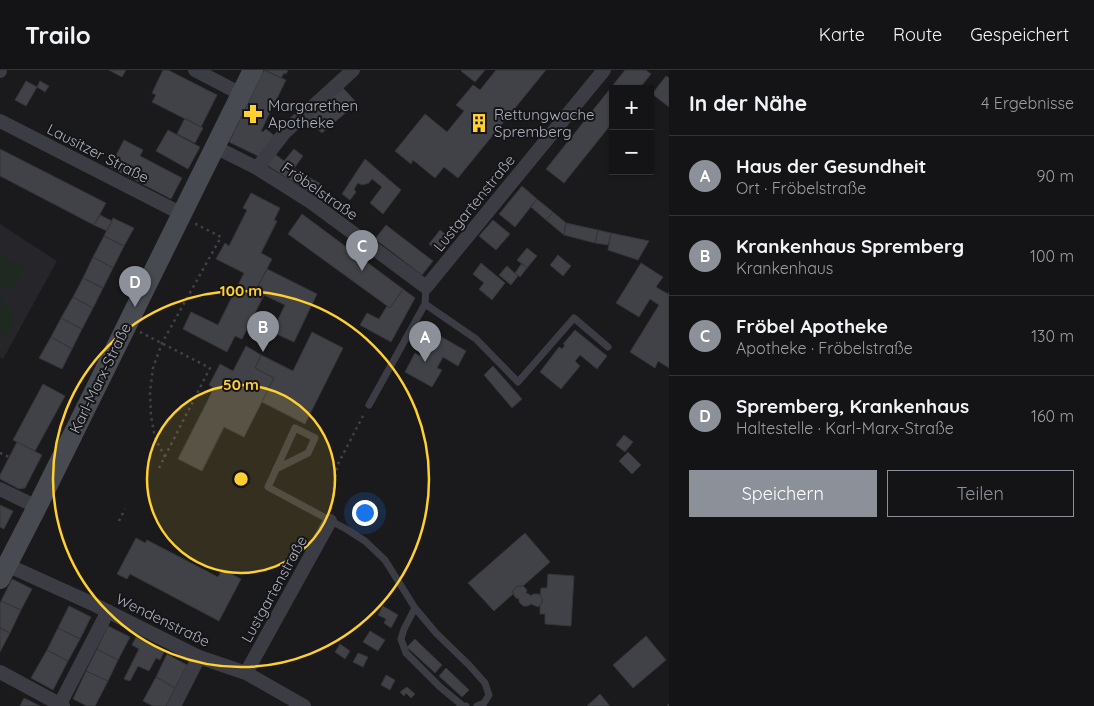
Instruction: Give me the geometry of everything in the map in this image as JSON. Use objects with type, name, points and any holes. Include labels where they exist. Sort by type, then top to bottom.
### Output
[{"type":"main road","name":"Karl-Marx-Straße","points":[[4,572],[186,217],[215,147],[253,70]]},
{"type":"street","points":[[194,70],[241,94]]},
{"type":"street","points":[[258,168],[284,132],[353,70]]},
{"type":"street","name":"Lustgartenstraße","points":[[426,287],[604,70]]},
{"type":"street","name":"Lausitzer Straße","points":[[0,121],[186,217]]},
{"type":"street","name":"Fröbelstraße","points":[[215,147],[258,168],[311,202],[426,287]]},
{"type":"street","points":[[0,489],[37,507]]},
{"type":"street","name":"Lustgartenstraße","points":[[246,673],[330,521]]},
{"type":"street","name":"Wendenstraße","points":[[4,572],[108,611],[199,657],[246,673],[304,706]]},
{"type":"street","points":[[0,672],[61,706],[108,611]]},
{"type":"street","points":[[174,706],[199,657]]},
{"type":"lane","points":[[369,405],[425,304],[426,287]]},
{"type":"lane","points":[[425,304],[476,339],[518,382],[574,318],[608,347]]},
{"type":"lane","points":[[276,469],[308,453],[315,438],[296,428],[276,469],[268,487],[346,529],[365,541],[385,560],[415,608],[436,633],[485,683],[489,695],[484,703],[477,706]]},
{"type":"lane","points":[[415,608],[404,629],[402,639],[406,653],[440,686],[463,706],[466,706]]},
{"type":"path","points":[[165,457],[155,438],[151,416],[150,392],[153,368],[162,343],[221,237],[186,217]]},
{"type":"path","points":[[137,330],[210,368],[158,470]]},
{"type":"path","points":[[330,521],[337,466],[369,405]]},
{"type":"path","points":[[0,453],[9,457]]},
{"type":"path","points":[[119,521],[125,509]]},
{"type":"shaded area","points":[[0,224],[57,261],[3,359],[0,357]]},
{"type":"shaded area","points":[[0,252],[24,269],[9,291],[0,285]]},
{"type":"shaded area","points":[[0,297],[9,307],[13,319],[10,330],[0,340]]},
{"type":"building","points":[[109,70],[126,70],[122,77]]},
{"type":"building","points":[[163,70],[168,70],[217,95],[201,127],[152,102],[156,95],[152,93]]},
{"type":"building","points":[[264,70],[286,80],[261,131],[263,132],[266,129],[276,137],[260,157],[229,142]]},
{"type":"building","points":[[265,70],[288,70],[281,78]]},
{"type":"building","points":[[462,70],[485,70],[475,82]]},
{"type":"building","name":"Rettungwache Spremberg","points":[[496,70],[546,70],[458,178],[444,167],[435,178],[413,160],[411,164],[395,151],[425,114],[447,132],[464,111],[456,105],[473,85],[480,90]]},
{"type":"building","points":[[625,70],[646,70],[651,74],[642,85],[613,85]]},
{"type":"building","points":[[666,76],[669,78],[669,107],[654,96],[654,91]]},
{"type":"building","points":[[26,81],[37,87],[26,106],[15,100]]},
{"type":"building","points":[[40,81],[49,86],[45,92],[37,87]]},
{"type":"building","points":[[343,88],[357,103],[322,133],[306,119]]},
{"type":"building","points":[[609,90],[609,127],[564,183],[546,169]]},
{"type":"building","points":[[185,118],[203,128],[195,143],[177,134]]},
{"type":"building","points":[[168,130],[200,147],[188,169],[156,151]]},
{"type":"building","points":[[124,140],[143,150],[140,156],[182,178],[171,199],[110,167]]},
{"type":"building","points":[[0,149],[106,203],[94,225],[0,176]]},
{"type":"building","points":[[294,149],[303,156],[287,178],[264,163],[272,152],[284,161]]},
{"type":"building","points":[[365,159],[401,190],[383,214],[370,203],[382,187],[372,179],[369,183],[362,185],[358,183],[354,189],[356,192],[350,200],[342,194]]},
{"type":"building","points":[[294,168],[310,178],[303,188],[287,178]]},
{"type":"building","points":[[310,178],[321,184],[314,194],[303,188]]},
{"type":"building","points":[[522,186],[537,199],[515,227],[499,214]]},
{"type":"building","points":[[251,193],[280,208],[274,220],[277,221],[261,253],[272,259],[254,294],[262,299],[242,339],[235,336],[227,352],[183,329],[191,312],[218,325],[244,273],[216,259],[225,243],[229,246],[247,210],[243,208]]},
{"type":"building","points":[[537,199],[553,212],[546,220],[531,207]]},
{"type":"building","points":[[553,212],[566,223],[564,235],[546,220]]},
{"type":"building","points":[[302,214],[403,289],[390,308],[288,234]]},
{"type":"building","points":[[100,215],[112,221],[107,231],[94,225]]},
{"type":"building","points":[[113,218],[134,228],[124,246],[104,236]]},
{"type":"building","points":[[493,220],[510,234],[496,250],[479,236]]},
{"type":"building","points":[[566,223],[598,230],[595,243],[564,235]]},
{"type":"building","points":[[386,225],[433,261],[422,275],[375,239]]},
{"type":"building","points":[[440,230],[450,238],[439,252],[429,244]]},
{"type":"building","points":[[598,230],[611,233],[608,245],[595,243]]},
{"type":"building","points":[[611,233],[649,241],[638,260],[608,250]]},
{"type":"building","points":[[104,236],[124,246],[113,268],[93,257]]},
{"type":"building","points":[[527,248],[537,256],[527,268],[517,260]]},
{"type":"building","points":[[558,255],[571,266],[563,276],[550,265]]},
{"type":"building","points":[[93,257],[113,268],[103,288],[83,278]]},
{"type":"building","points":[[481,263],[505,283],[492,300],[479,289],[484,283],[473,274]]},
{"type":"building","points":[[522,263],[527,268],[520,277],[515,273]]},
{"type":"building","points":[[641,263],[663,277],[656,287],[668,294],[669,292],[669,368],[658,361],[655,368],[630,352],[659,305],[650,299],[639,317],[616,303]]},
{"type":"building","points":[[507,266],[518,276],[511,285],[499,275]]},
{"type":"building","points":[[267,269],[317,294],[294,342],[272,332],[285,305],[264,295],[262,299],[254,294]]},
{"type":"building","points":[[83,278],[103,288],[93,308],[73,297]]},
{"type":"building","points":[[403,289],[415,298],[391,342],[360,325],[367,313],[379,319],[387,306],[390,308]]},
{"type":"building","points":[[73,297],[93,308],[82,329],[61,318]]},
{"type":"building","points":[[61,318],[82,329],[72,349],[51,337]]},
{"type":"building","points":[[575,330],[607,356],[597,369],[580,355],[575,361],[580,366],[561,389],[540,372],[559,347],[562,349],[565,345],[563,344]]},
{"type":"building","points":[[312,332],[343,348],[305,424],[262,402],[274,378],[255,368],[261,355],[293,371]]},
{"type":"building","points":[[433,332],[466,351],[458,366],[443,357],[437,368],[442,370],[432,387],[405,372],[415,353],[420,356]]},
{"type":"building","points":[[51,337],[72,349],[62,369],[39,358]]},
{"type":"building","points":[[246,346],[261,355],[255,368],[274,378],[244,437],[224,427],[202,471],[178,459],[214,388],[209,385],[220,364],[233,371]]},
{"type":"building","points":[[493,366],[522,399],[512,408],[484,375]]},
{"type":"building","points":[[43,384],[65,396],[35,451],[13,440]]},
{"type":"building","points":[[624,435],[633,442],[625,452],[616,445]]},
{"type":"building","points":[[17,442],[42,455],[25,488],[19,489],[0,479],[0,475]]},
{"type":"building","points":[[628,452],[641,465],[632,474],[619,461]]},
{"type":"building","points":[[0,505],[13,511],[4,529],[0,527]]},
{"type":"building","points":[[525,533],[550,562],[523,586],[518,586],[513,590],[513,594],[494,611],[468,583]]},
{"type":"building","points":[[136,538],[145,543],[147,540],[218,577],[222,569],[241,579],[219,621],[130,574],[127,579],[117,574]]},
{"type":"building","points":[[548,574],[574,576],[571,626],[545,624],[545,614],[540,614],[540,605],[542,603],[540,596],[541,588],[547,588]]},
{"type":"building","points":[[12,579],[32,589],[21,610],[1,601]]},
{"type":"building","points":[[518,586],[523,586],[527,590],[526,593],[531,596],[539,594],[542,598],[542,603],[538,607],[531,604],[523,606],[513,594],[513,590]]},
{"type":"building","points":[[1,601],[21,610],[10,633],[0,628]]},
{"type":"building","points":[[69,606],[91,617],[80,639],[58,628]]},
{"type":"building","points":[[383,606],[398,615],[391,628],[384,623],[386,619],[378,615]]},
{"type":"building","points":[[108,626],[130,637],[118,660],[97,649]]},
{"type":"building","points":[[0,628],[10,633],[0,652]]},
{"type":"building","points":[[58,628],[80,639],[68,661],[47,650]]},
{"type":"building","points":[[370,631],[385,640],[378,651],[363,642]]},
{"type":"building","points":[[646,636],[666,660],[633,688],[613,665]]},
{"type":"building","points":[[136,637],[164,652],[160,660],[156,658],[149,671],[138,666],[130,681],[124,679],[139,649],[132,645]]},
{"type":"building","points":[[415,639],[442,665],[435,673],[407,647]]},
{"type":"building","points":[[340,644],[350,651],[345,659],[335,652]]},
{"type":"building","points":[[97,649],[118,660],[108,681],[86,671]]},
{"type":"building","points":[[47,650],[68,661],[53,690],[31,678]]},
{"type":"building","points":[[358,653],[368,657],[363,667],[353,662]]},
{"type":"building","points":[[167,654],[187,665],[175,688],[156,677]]},
{"type":"building","points":[[446,668],[469,690],[462,697],[439,676]]},
{"type":"building","points":[[86,671],[108,681],[95,706],[87,706],[73,699]]},
{"type":"building","points":[[386,675],[395,680],[390,690],[381,685]]},
{"type":"building","points":[[156,677],[175,688],[166,706],[153,706],[143,701]]},
{"type":"building","points":[[407,687],[415,694],[411,698],[406,693],[404,696],[400,692]]},
{"type":"building","points":[[600,694],[610,706],[587,706]]},
{"type":"building","points":[[24,698],[40,706],[20,706]]},
{"type":"place","name":"Margarethen Apotheke","points":[[253,114]]},
{"type":"place","name":"Rettungwache Spremberg","points":[[479,123]]},
{"type":"place","name":"Fröbel Apotheke","points":[[362,271]]},
{"type":"place","name":"Spremberg, Krankenhaus","points":[[135,307]]},
{"type":"place","name":"Krankenhaus Spremberg","points":[[263,352]]},
{"type":"place","name":"Haus der Gesundheit","points":[[425,362]]}]
